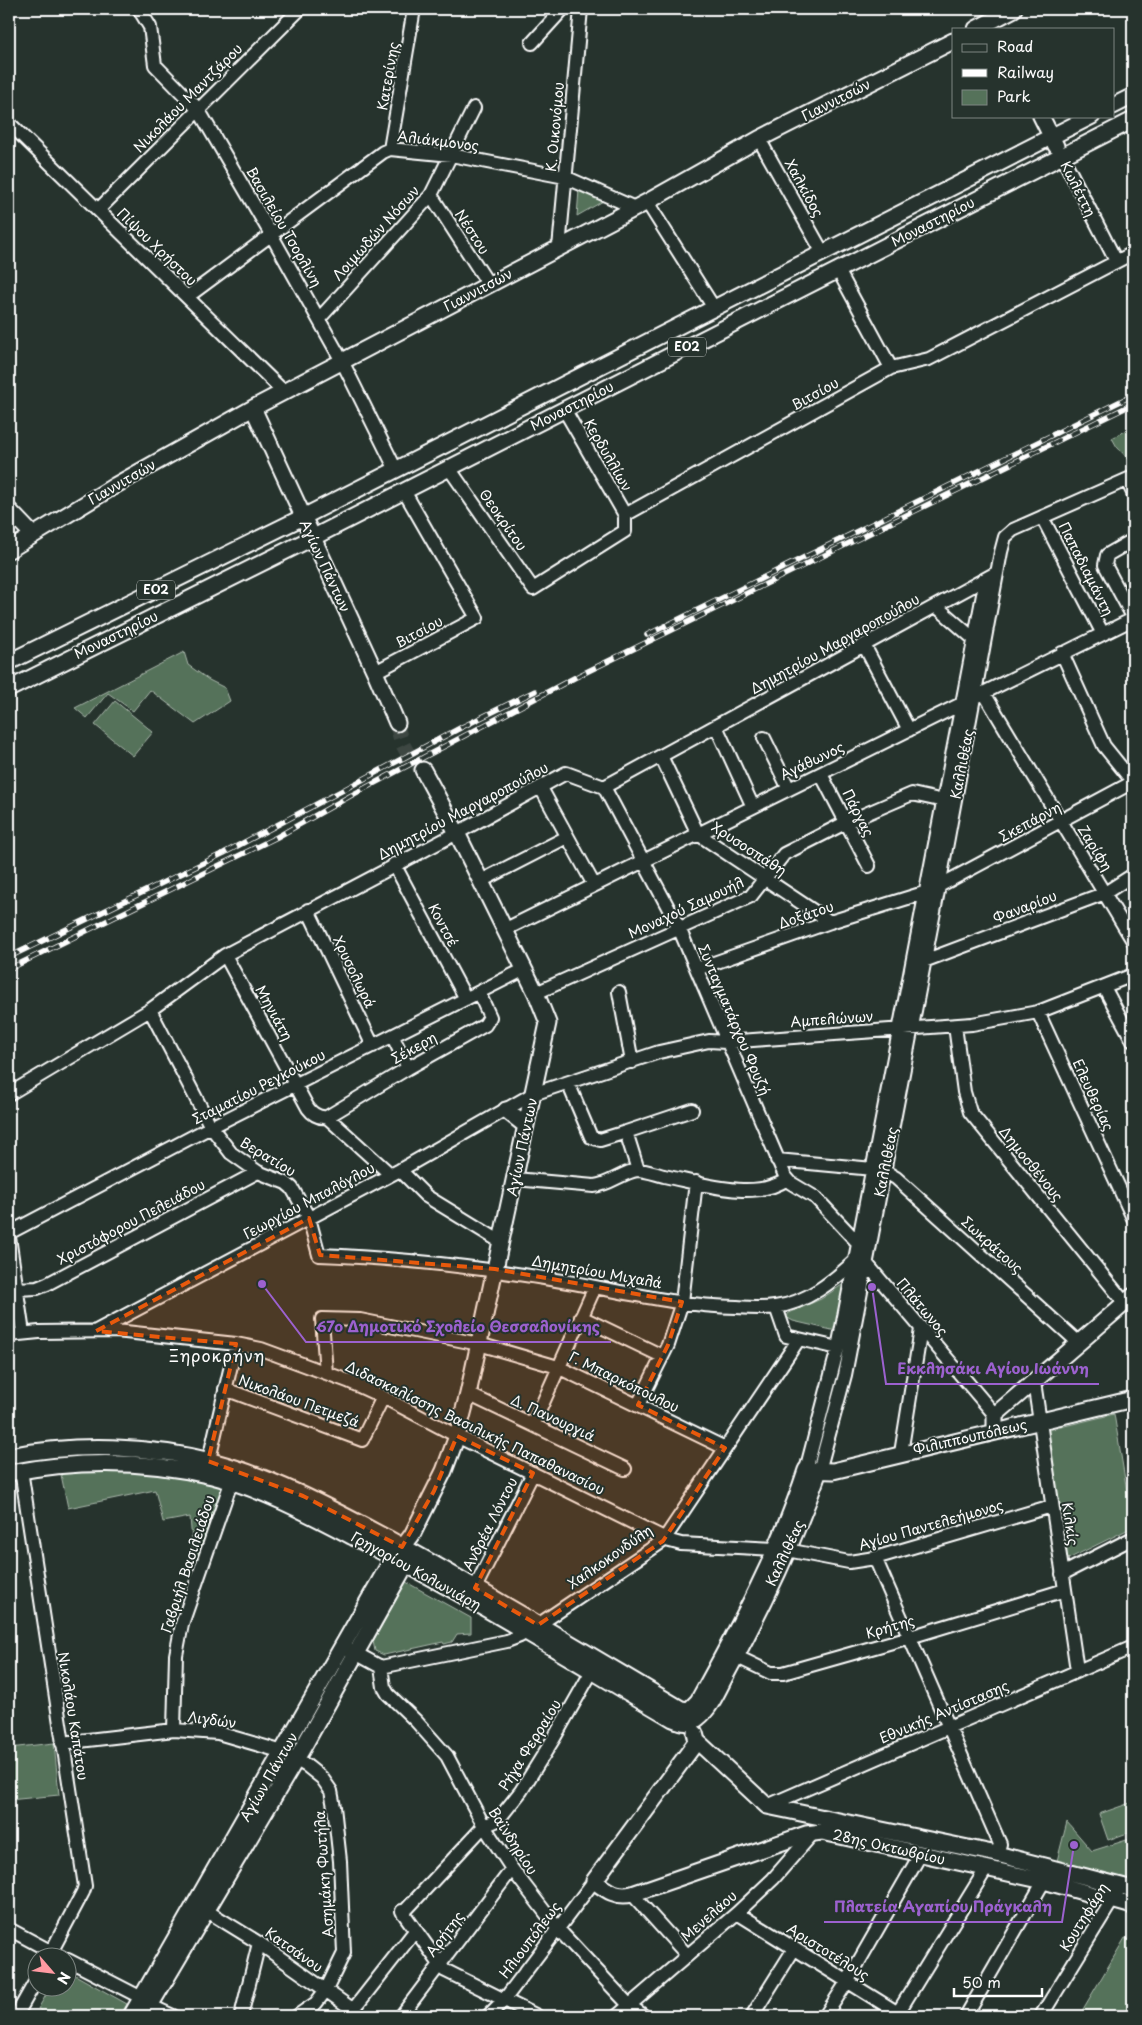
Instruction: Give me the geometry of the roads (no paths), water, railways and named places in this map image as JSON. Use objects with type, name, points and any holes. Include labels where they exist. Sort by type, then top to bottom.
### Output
[{"type":"main road","points":[[978,28],[1014,9]]},
{"type":"main road","name":"Γιαννιτσών","points":[[9,550],[116,485],[253,408],[641,205],[759,139],[952,42]]},
{"type":"main road","points":[[1114,106],[1133,96]]},
{"type":"main road","name":"Κωλέττη","points":[[1042,118],[1062,156]]},
{"type":"main road","name":"Μοναστηρίου","points":[[9,662],[303,518],[1088,118]]},
{"type":"main road","name":"Μοναστηρίου","points":[[9,689],[312,538],[1133,120]]},
{"type":"main road","name":"Αγίων Πάντων","points":[[253,408],[375,672],[397,724]]},
{"type":"main road","points":[[9,510],[33,535]]},
{"type":"main road","name":"Αγίων Πάντων","points":[[146,2007],[350,1650],[404,1551],[444,1471],[457,1436],[468,1394],[548,1023],[536,993],[523,970],[457,832],[422,770]]},
{"type":"main road","points":[[506,1110],[526,1126]]},
{"type":"main road","points":[[995,1431],[995,1415],[1129,1300]]},
{"type":"main road","name":"Φιλιππουπόλεως","points":[[813,1470],[833,1471],[901,1453],[1133,1399]]},
{"type":"main road","name":"Γρηγορίου Κολωνιάρη","points":[[9,1456],[68,1448],[109,1447],[158,1452],[233,1476],[298,1508],[404,1551],[475,1588],[532,1629],[592,1671],[673,1719],[684,1723],[691,1716],[532,1629],[404,1551]]},
{"type":"main road","name":"Γρηγορίου Κολωνιάρη","points":[[15,1471],[94,1462],[207,1468]]},
{"type":"main road","name":"Καλλιθέας","points":[[691,1716],[706,1709],[730,1654],[781,1550],[813,1470]]},
{"type":"main road","points":[[691,1716],[697,1741],[767,1806]]},
{"type":"main road","points":[[594,1881],[697,1741]]},
{"type":"main road","name":"Αγίων Πάντων","points":[[131,2016],[146,2007],[207,1911],[290,1756]]},
{"type":"main road","name":"28ης Οκτωβρίου","points":[[767,1806],[997,1854],[1127,1887]]},
{"type":"main road","name":"28ης Οκτωβρίου","points":[[594,1881],[615,1894],[632,1894],[814,1832],[822,1832],[1044,1882],[1133,1906]]},
{"type":"street","name":"Βασιλείου Τσορλίνη","points":[[139,9],[150,27],[155,65],[198,109],[342,362],[396,470]]},
{"type":"street","name":"Νικολάου Μαντζάρου","points":[[98,210],[300,9]]},
{"type":"street","name":"Κατερίνης","points":[[390,149],[414,9]]},
{"type":"street","points":[[532,43],[564,9]]},
{"type":"street","name":"Κ. Οικονόμου","points":[[559,248],[581,9]]},
{"type":"street","name":"Λοιμωδών Νόσων","points":[[318,319],[431,195],[474,108]]},
{"type":"street","name":"Πίψου Χρήστου","points":[[9,123],[284,392]]},
{"type":"street","name":"Χαλκίδος","points":[[759,139],[823,253]]},
{"type":"street","name":"Αλιάκμονος","points":[[187,297],[272,236],[383,152],[390,149],[451,155],[565,177],[641,205]]},
{"type":"street","name":"Κωλέττη","points":[[1062,156],[1116,262]]},
{"type":"street","name":"Νέστου","points":[[431,195],[489,284]]},
{"type":"street","points":[[641,205],[714,308]]},
{"type":"street","name":"Βιτσίου","points":[[625,515],[891,368],[929,359],[1133,253]]},
{"type":"street","points":[[838,270],[891,368]]},
{"type":"street","name":"Κερδυλλίων","points":[[564,410],[625,515]]},
{"type":"street","name":"Θεοκρίτου","points":[[449,468],[533,588],[625,531],[625,515]]},
{"type":"street","points":[[991,576],[1005,537],[1013,530],[1130,479],[1133,493]]},
{"type":"street","name":"Βιτσίου","points":[[375,672],[477,618],[404,491]]},
{"type":"street","name":"Παπαδιαμάντη","points":[[1042,517],[1102,634]]},
{"type":"street","points":[[1133,540],[1107,555],[1105,566],[1133,618]]},
{"type":"street","name":"Δημητρίου Μαργαροπούλου","points":[[9,1094],[150,1010],[225,955],[566,773],[604,787],[991,576]]},
{"type":"street","name":"Καλλιθέας","points":[[813,1470],[842,1389],[861,1261],[905,1029],[927,892],[975,640],[991,576]]},
{"type":"street","name":"Καλλιθέας","points":[[905,1029],[924,961],[979,696],[991,576]]},
{"type":"street","points":[[936,606],[975,640]]},
{"type":"street","name":"Αγάθωνος","points":[[504,930],[963,704],[1133,618]]},
{"type":"street","points":[[864,645],[909,730]]},
{"type":"street","points":[[1062,653],[1104,746],[1133,782]]},
{"type":"street","name":"Ζαρίφη","points":[[979,696],[1061,822],[1133,941]]},
{"type":"street","points":[[716,726],[753,807]]},
{"type":"street","points":[[764,738],[789,789]]},
{"type":"street","name":"Χρυσοσπάθη","points":[[661,756],[698,834],[830,922]]},
{"type":"street","name":"Πάργας","points":[[821,774],[869,866]]},
{"type":"street","name":"Σκεπάρνη","points":[[939,886],[1133,782]]},
{"type":"street","name":"Συνταγματάρχου Φρυζή","points":[[604,787],[642,862],[679,928],[726,1042],[787,1179],[816,1198],[859,1244]]},
{"type":"street","points":[[541,788],[594,885]]},
{"type":"street","name":"Μοναχού Σαμουήλ","points":[[536,993],[751,896],[784,854],[847,822],[912,794],[944,801]]},
{"type":"street","points":[[481,881],[567,837]]},
{"type":"street","name":"Κοντσέ","points":[[394,864],[466,999]]},
{"type":"street","name":"Φαναρίου","points":[[924,961],[1105,893],[1133,875]]},
{"type":"street","name":"Δοξάτου","points":[[697,969],[830,922],[927,892]]},
{"type":"street","name":"Χρυσολωρά","points":[[308,910],[373,1046]]},
{"type":"street","name":"Μηνιάτη","points":[[225,955],[297,1085]]},
{"type":"street","name":"Σταματίου Ρεγκούκου","points":[[9,1233],[210,1127],[523,970]]},
{"type":"street","name":"Αμπελώνων","points":[[533,1094],[659,1052],[709,1041],[726,1042],[955,1026],[1038,1012],[1133,975]]},
{"type":"street","points":[[1104,987],[1133,1041]]},
{"type":"street","points":[[619,992],[632,1062]]},
{"type":"street","name":"Σέκερη","points":[[327,1117],[408,1068],[485,1025],[490,1017],[479,993]]},
{"type":"street","name":"Βερατίου","points":[[150,1010],[210,1127],[228,1150],[258,1172],[290,1186],[309,1218],[319,1255]]},
{"type":"street","name":"Ελευθερίας","points":[[1038,1012],[1133,1218]]},
{"type":"street","name":"Δημοσθένους","points":[[955,1026],[964,1092],[970,1112],[1129,1300]]},
{"type":"street","points":[[393,1036],[408,1068]]},
{"type":"street","points":[[568,1083],[589,1133],[594,1140],[605,1139],[692,1110]]},
{"type":"street","points":[[297,1085],[311,1112],[320,1117],[327,1117],[426,1196],[501,1242]]},
{"type":"street","name":"Γεωργίου Μπαλόγλου","points":[[96,1331],[395,1172],[533,1094]]},
{"type":"street","points":[[626,1132],[638,1170]]},
{"type":"street","points":[[777,1160],[879,1170]]},
{"type":"street","points":[[515,1179],[594,1186],[602,1185],[638,1170],[696,1182],[752,1190],[767,1189],[787,1179]]},
{"type":"street","name":"Καλλιθέας","points":[[813,1470],[838,1348],[861,1261],[859,1244],[879,1170]]},
{"type":"street","name":"Σωκράτους","points":[[879,1170],[896,1178],[1079,1344]]},
{"type":"street","name":"Χριστόφορου Πελειάδου","points":[[16,1289],[40,1287],[47,1284],[258,1172]]},
{"type":"street","points":[[638,1405],[668,1345],[682,1302],[696,1182]]},
{"type":"street","points":[[9,1237],[22,1333]]},
{"type":"street","name":"Δημητρίου Μιχαλά","points":[[319,1255],[419,1261],[495,1269],[682,1302],[728,1307],[776,1307],[796,1301],[821,1289],[861,1261]]},
{"type":"street","name":"Πλάτωνος","points":[[861,1261],[995,1415]]},
{"type":"street","points":[[533,1425],[595,1286]]},
{"type":"street","points":[[776,1307],[786,1336],[838,1348]]},
{"type":"street","points":[[581,1317],[662,1356]]},
{"type":"street","name":"Γ. Μπαρκόπουλου","points":[[326,1373],[322,1319],[356,1319],[479,1344],[558,1367],[725,1448]]},
{"type":"street","points":[[901,1453],[921,1329]]},
{"type":"street","name":"Διδασκαλίσσης Βασιλικής Παπαθανασίου","points":[[9,1335],[96,1331],[135,1332],[236,1344],[269,1352],[383,1397],[457,1436],[665,1538],[681,1544],[781,1550]]},
{"type":"street","name":"Χαλκοκονδύλη","points":[[381,1667],[514,1639],[532,1629],[665,1538],[799,1340]]},
{"type":"street","points":[[207,1468],[236,1344]]},
{"type":"street","name":"Κιλκίς","points":[[1034,1382],[1077,1670]]},
{"type":"street","name":"Νικολάου Πετμεζά","points":[[225,1390],[362,1440],[383,1397]]},
{"type":"street","name":"Δ. Πανουργιά","points":[[468,1394],[625,1469]]},
{"type":"street","name":"Νικολάου Καπάτου","points":[[15,1471],[85,1886],[53,1948]]},
{"type":"street","name":"Ανδρέα Λόντου","points":[[475,1588],[533,1473]]},
{"type":"street","name":"Γαβριήλ Βασιλειάδου","points":[[174,1730],[176,1655],[182,1624],[233,1476]]},
{"type":"street","name":"Αγίου Παντελεήμονος","points":[[781,1550],[849,1562],[876,1558],[1052,1506]]},
{"type":"street","points":[[1062,1574],[1133,1538]]},
{"type":"street","points":[[876,1558],[1000,1844],[997,1854]]},
{"type":"street","name":"Κρήτης","points":[[730,1654],[771,1673],[778,1674],[910,1637],[1065,1590]]},
{"type":"street","name":"Εθνικής Αντίστασης","points":[[767,1806],[1133,1647]]},
{"type":"street","points":[[350,1650],[381,1667]]},
{"type":"street","name":"Βαϊνδηρίου","points":[[381,1667],[384,1687],[388,1694],[416,1721],[447,1756],[484,1826],[512,1869],[558,1929],[629,2005],[644,2016]]},
{"type":"street","name":"Ρήγα Φερραίου","points":[[415,1931],[402,1912],[484,1826],[498,1820],[521,1791],[592,1671]]},
{"type":"street","name":"Λιγδών","points":[[62,1743],[174,1730],[218,1733],[290,1756],[307,1766],[322,1778],[330,1791],[333,1802]]},
{"type":"street","name":"Ασημάκη Φωτήλα","points":[[297,2016],[316,2002],[326,1990],[344,1953],[340,1861],[333,1802]]},
{"type":"street","name":"Μενελάου","points":[[617,2016],[737,1913],[773,1879],[814,1832]]},
{"type":"street","points":[[825,2016],[847,1982],[920,1855]]},
{"type":"street","name":"Αρήτης","points":[[401,2016],[512,1869]]},
{"type":"street","points":[[899,2015],[986,1869]]},
{"type":"street","name":"Ηλιουπόλεως","points":[[488,2016],[504,2000],[594,1881]]},
{"type":"street","points":[[966,2016],[1044,1882]]},
{"type":"street","name":"Κουτηφάρη","points":[[1041,2016],[1112,1900],[1127,1887]]},
{"type":"street","points":[[632,1894],[687,1955]]},
{"type":"street","name":"Κατσάνου","points":[[207,1911],[260,1943],[358,2013]]},
{"type":"street","name":"Αριστοτέλους","points":[[737,1913],[899,2015]]},
{"type":"street","points":[[9,1929],[40,1948]]},
{"type":"street","points":[[358,2013],[415,1931],[445,1971],[537,2016]]},
{"type":"street","points":[[241,2016],[260,1943]]},
{"type":"street","points":[[752,2016],[794,1949]]},
{"type":"street","points":[[78,1966],[146,2007],[173,2016]]},
{"type":"street","points":[[15,2012],[28,1992]]},
{"type":"tunnel","points":[[397,723],[405,749],[423,770]]},
{"type":"railway","points":[[647,635],[1133,395]]},
{"type":"railway","points":[[9,969],[277,837],[350,796],[574,678],[1133,404]]},
{"type":"railway","points":[[9,957],[224,853],[462,727],[535,691]]},
{"type":"place","name":"67ο Δημοτικό Σχολείο Θεσσαλονίκης","points":[[262,1284]]},
{"type":"place","name":"Εκκλησάκι Αγίου Ιωάννη","points":[[872,1287]]},
{"type":"place","name":"Πλατεία Αγαπίου Πράγκαλη","points":[[1074,1845]]},
{"type":"district","name":"Ξηροκρήνη","points":[[217,1356]]}]
